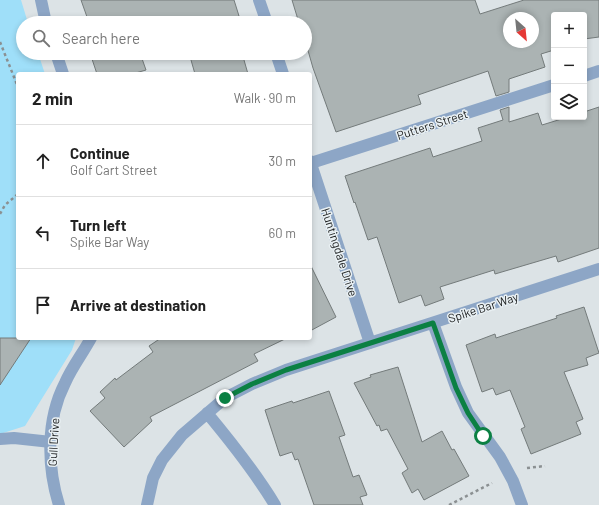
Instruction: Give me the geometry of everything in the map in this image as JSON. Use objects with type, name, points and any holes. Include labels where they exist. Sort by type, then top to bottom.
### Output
[{"type":"street","points":[[41,0],[44,16]]},
{"type":"street","points":[[259,0],[264,16]]},
{"type":"street","points":[[59,60],[63,72]]},
{"type":"street","points":[[278,60],[282,72]]},
{"type":"street","points":[[587,75],[599,71]]},
{"type":"street","name":"Putters Street","points":[[312,161],[551,86]]},
{"type":"street","name":"Huntingdale Drive","points":[[312,168],[370,343]]},
{"type":"street","name":"Spike Bar Way","points":[[147,505],[153,478],[162,460],[182,435],[225,398],[252,384],[286,370],[599,269]]},
{"type":"street","points":[[433,323],[456,388],[468,413],[500,457],[513,481],[522,505]]},
{"type":"street","name":"Gull Drive","points":[[59,505],[52,472],[52,421],[57,401],[65,382],[90,340]]},
{"type":"street","points":[[207,413],[260,480],[275,505]]},
{"type":"street","points":[[0,439],[14,438],[51,442]]},
{"type":"path","points":[[0,42],[16,82]]},
{"type":"path","points":[[0,214],[4,206],[16,196]]},
{"type":"shaded area","points":[[0,0],[21,0],[26,16],[16,16],[16,60],[40,60],[44,72],[16,72],[16,340],[75,340],[72,350],[25,426],[0,434]]},
{"type":"building","points":[[81,0],[234,0],[239,16],[87,16]]},
{"type":"building","points":[[292,0],[475,0],[480,14],[524,0],[599,0],[599,37],[587,39],[587,12],[551,12],[551,51],[541,54],[545,67],[509,79],[509,92],[496,96],[488,71],[418,95],[421,104],[336,132],[311,60],[312,60],[312,16],[297,16]]},
{"type":"building","points":[[92,60],[142,60],[146,70],[139,72],[96,72]]},
{"type":"building","points":[[191,60],[244,60],[247,72],[194,72]]},
{"type":"building","points":[[509,107],[509,122],[538,113],[542,125],[558,120],[587,120],[587,111],[599,107],[599,248],[558,262],[556,256],[495,274],[494,270],[440,287],[444,299],[425,306],[421,295],[399,303],[377,237],[368,240],[345,176],[430,148],[433,157],[482,141],[478,128],[503,120],[500,110]]},
{"type":"building","points":[[312,268],[336,317],[312,330]]},
{"type":"building","points":[[584,307],[599,353],[586,358],[588,365],[564,372],[583,419],[576,422],[581,434],[531,454],[521,429],[525,427],[510,390],[496,395],[493,388],[482,392],[466,345],[495,334],[496,338],[557,318],[556,316]]},
{"type":"building","points":[[0,338],[30,340],[0,385]]},
{"type":"building","points":[[158,340],[283,340],[254,354],[258,361],[150,417],[152,421],[124,447],[90,411],[105,398],[100,392],[115,378],[116,380],[153,352],[149,346]]},
{"type":"building","points":[[398,367],[422,442],[442,431],[452,450],[454,449],[469,476],[424,500],[418,489],[412,493],[402,473],[408,469],[387,429],[381,431],[379,425],[377,426],[354,383],[371,377],[370,375]]},
{"type":"building","points":[[329,391],[345,435],[339,437],[353,477],[359,475],[367,495],[360,497],[363,505],[314,505],[298,459],[295,460],[292,452],[280,456],[265,410],[292,401],[293,403]]},
{"type":"route","points":[[225,398],[252,384],[286,370],[433,323],[456,388],[468,413],[483,436]]}]
